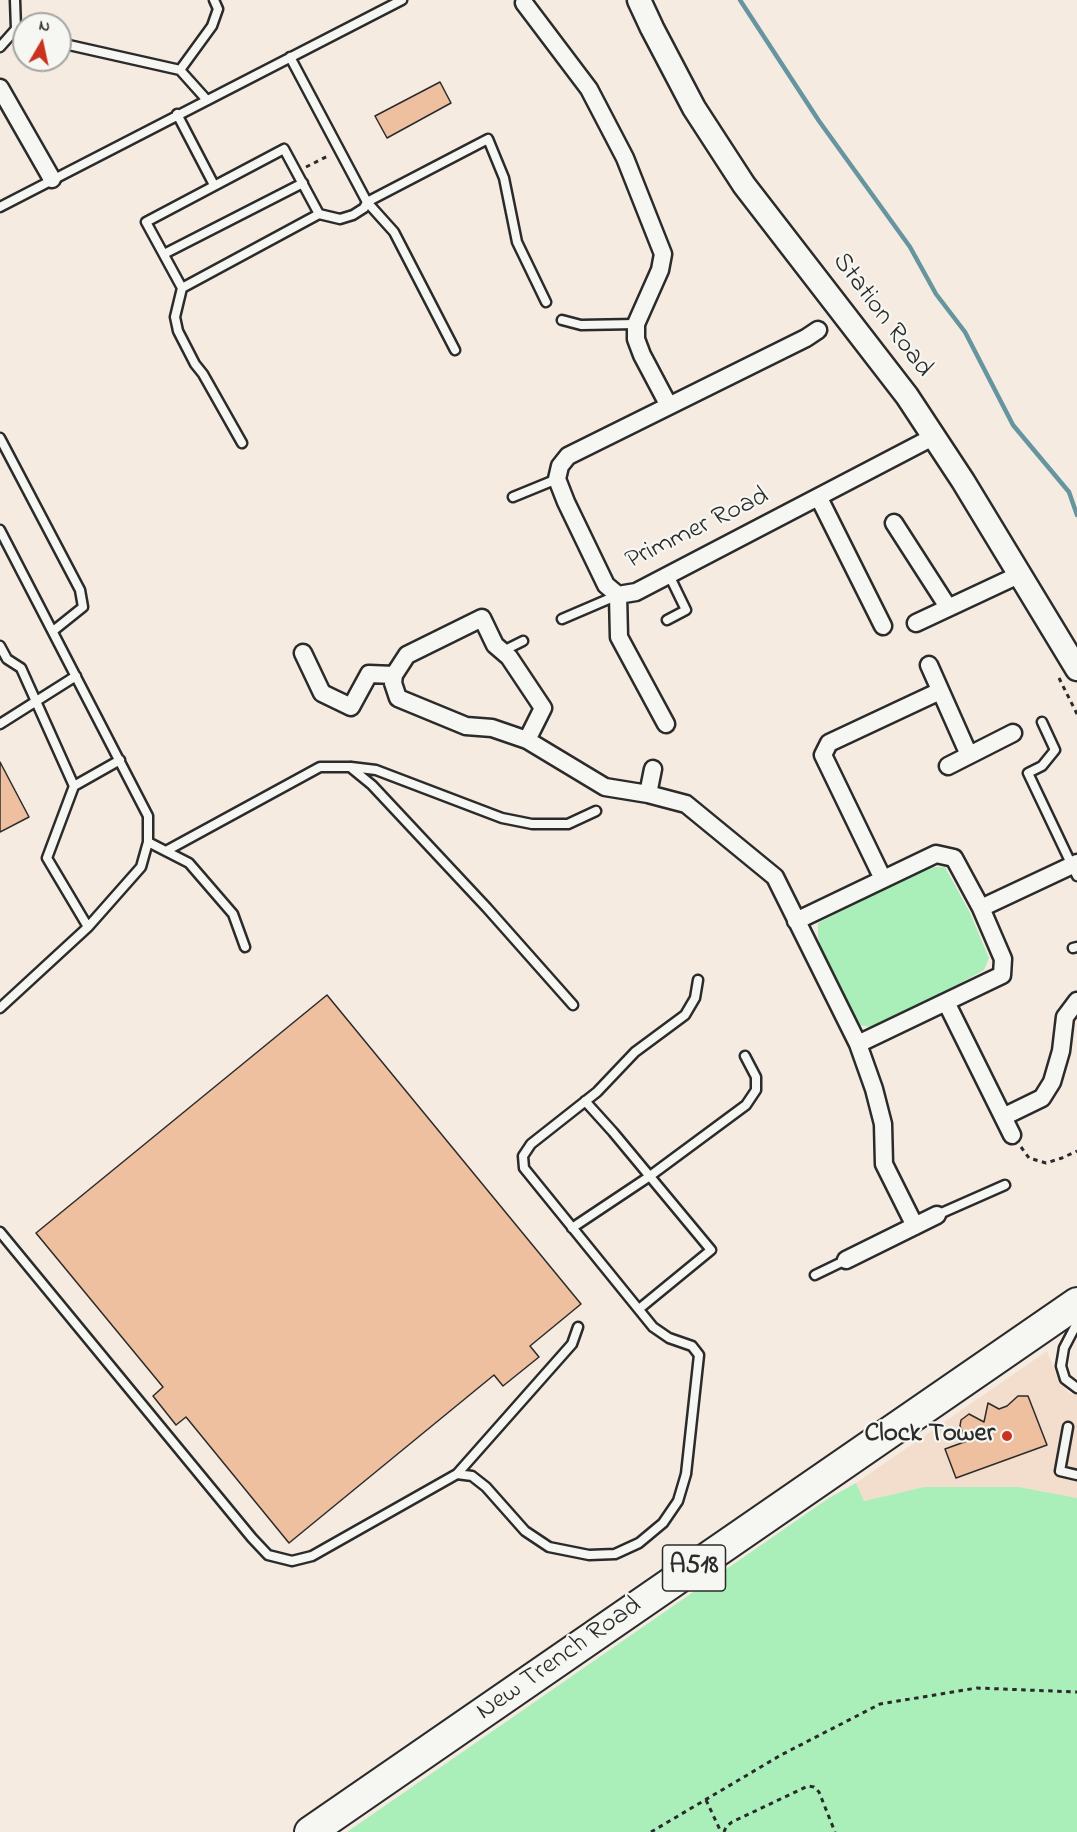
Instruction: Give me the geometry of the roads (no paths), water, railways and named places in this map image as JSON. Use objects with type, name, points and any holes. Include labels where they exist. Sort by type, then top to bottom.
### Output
[{"type":"highway","name":"New Trench Road","points":[[310,1832],[1077,1303]]},
{"type":"street","name":"Station Road","points":[[639,0],[651,28],[694,108],[744,185],[898,383],[1019,572],[1077,669]]},
{"type":"street","points":[[524,3],[589,88],[625,158],[663,254],[660,270],[636,324],[636,339],[669,406]]},
{"type":"street","points":[[0,88],[52,179]]},
{"type":"street","points":[[557,479],[560,466],[568,456],[818,330]]},
{"type":"street","name":"Primmer Road","points":[[557,479],[606,585],[618,595],[636,592],[933,437]]},
{"type":"street","points":[[819,498],[883,626]]},
{"type":"street","points":[[894,523],[948,607]]},
{"type":"street","points":[[916,623],[1010,579],[1019,572]]},
{"type":"street","points":[[618,595],[619,637],[666,724]]},
{"type":"street","points":[[527,740],[543,708],[509,657],[495,645],[482,618],[407,655],[394,675],[393,682],[398,698],[466,726],[492,728],[527,740],[605,787],[648,794],[686,804],[774,878],[858,1044],[874,1089],[883,1124],[884,1164],[915,1226]]},
{"type":"street","points":[[303,653],[322,693],[351,707],[369,674],[394,675]]},
{"type":"street","points":[[929,665],[969,755]]},
{"type":"street","points":[[883,879],[823,755],[829,743],[940,691]]},
{"type":"street","points":[[948,766],[1013,733]]},
{"type":"street","points":[[648,794],[653,769]]},
{"type":"street","points":[[796,921],[936,854],[954,858],[981,908],[1004,959],[1002,975],[858,1044]]},
{"type":"street","points":[[981,908],[1075,868]]},
{"type":"street","points":[[1004,1117],[1042,1098],[1052,1082],[1061,1051],[1065,1017],[1077,1001]]},
{"type":"street","points":[[946,1002],[1012,1135]]},
{"type":"street","points":[[846,1260],[937,1215]]},
{"type":"lane","points":[[180,70],[212,26],[218,9],[214,0]]},
{"type":"lane","points":[[0,207],[402,0]]},
{"type":"lane","points":[[0,47],[12,37]]},
{"type":"lane","points":[[72,46],[180,70],[206,99]]},
{"type":"lane","points":[[290,57],[367,202],[394,232],[455,350]]},
{"type":"lane","points":[[177,114],[214,185]]},
{"type":"lane","points":[[182,288],[319,214],[340,219],[353,215],[364,208],[367,202],[488,138],[504,178],[517,242],[546,302]]},
{"type":"lane","points":[[242,443],[178,331],[175,317],[182,288],[146,222],[284,149],[319,214]]},
{"type":"lane","points":[[164,254],[303,183]]},
{"type":"lane","points":[[562,320],[581,325],[636,324]]},
{"type":"lane","points":[[0,438],[80,590],[83,607],[53,631]]},
{"type":"lane","points":[[513,497],[557,479]]},
{"type":"lane","points":[[0,530],[148,816],[148,842],[141,867],[124,889],[88,927],[0,1008]]},
{"type":"lane","points":[[667,620],[686,610],[669,575]]},
{"type":"lane","points":[[562,619],[618,595]]},
{"type":"lane","points":[[502,651],[523,641]]},
{"type":"lane","points":[[0,646],[7,659],[21,668],[74,786]]},
{"type":"lane","points":[[0,724],[76,676]]},
{"type":"lane","points":[[1042,722],[1055,750],[1042,766],[1029,773],[1075,868]]},
{"type":"lane","points":[[88,927],[47,858],[74,786],[120,760]]},
{"type":"lane","points":[[166,851],[320,767],[376,770],[502,818],[532,824],[568,824],[596,811]]},
{"type":"lane","points":[[350,767],[372,785],[487,908],[573,1005]]},
{"type":"lane","points":[[148,842],[189,863],[233,914],[245,947]]},
{"type":"lane","points":[[457,1474],[472,1476],[486,1487],[525,1532],[549,1547],[589,1555],[615,1554],[639,1544],[663,1523],[678,1501],[686,1474],[699,1355],[692,1346],[669,1338],[653,1328],[524,1168],[523,1156],[531,1144],[585,1101],[635,1053],[686,1015],[695,998],[698,980]]},
{"type":"lane","points":[[572,1228],[650,1176],[746,1106],[756,1090],[756,1077],[745,1056]]},
{"type":"lane","points":[[585,1101],[711,1250],[639,1309]]},
{"type":"lane","points":[[937,1215],[1005,1185]]},
{"type":"lane","points":[[0,1232],[252,1538],[268,1555],[292,1561],[312,1556],[457,1474],[572,1344],[578,1327]]},
{"type":"lane","points":[[815,1275],[846,1260]]},
{"type":"lane","points":[[1077,1323],[1064,1348],[1061,1366],[1065,1379],[1077,1388]]},
{"type":"lane","points":[[1068,1427],[1060,1471],[1077,1475]]},
{"type":"waterway","points":[[740,0],[819,121],[910,247],[936,294],[965,332],[1013,425],[1069,492],[1077,515]]},
{"type":"place","name":"Clock Tower","points":[[1007,1436]]}]
